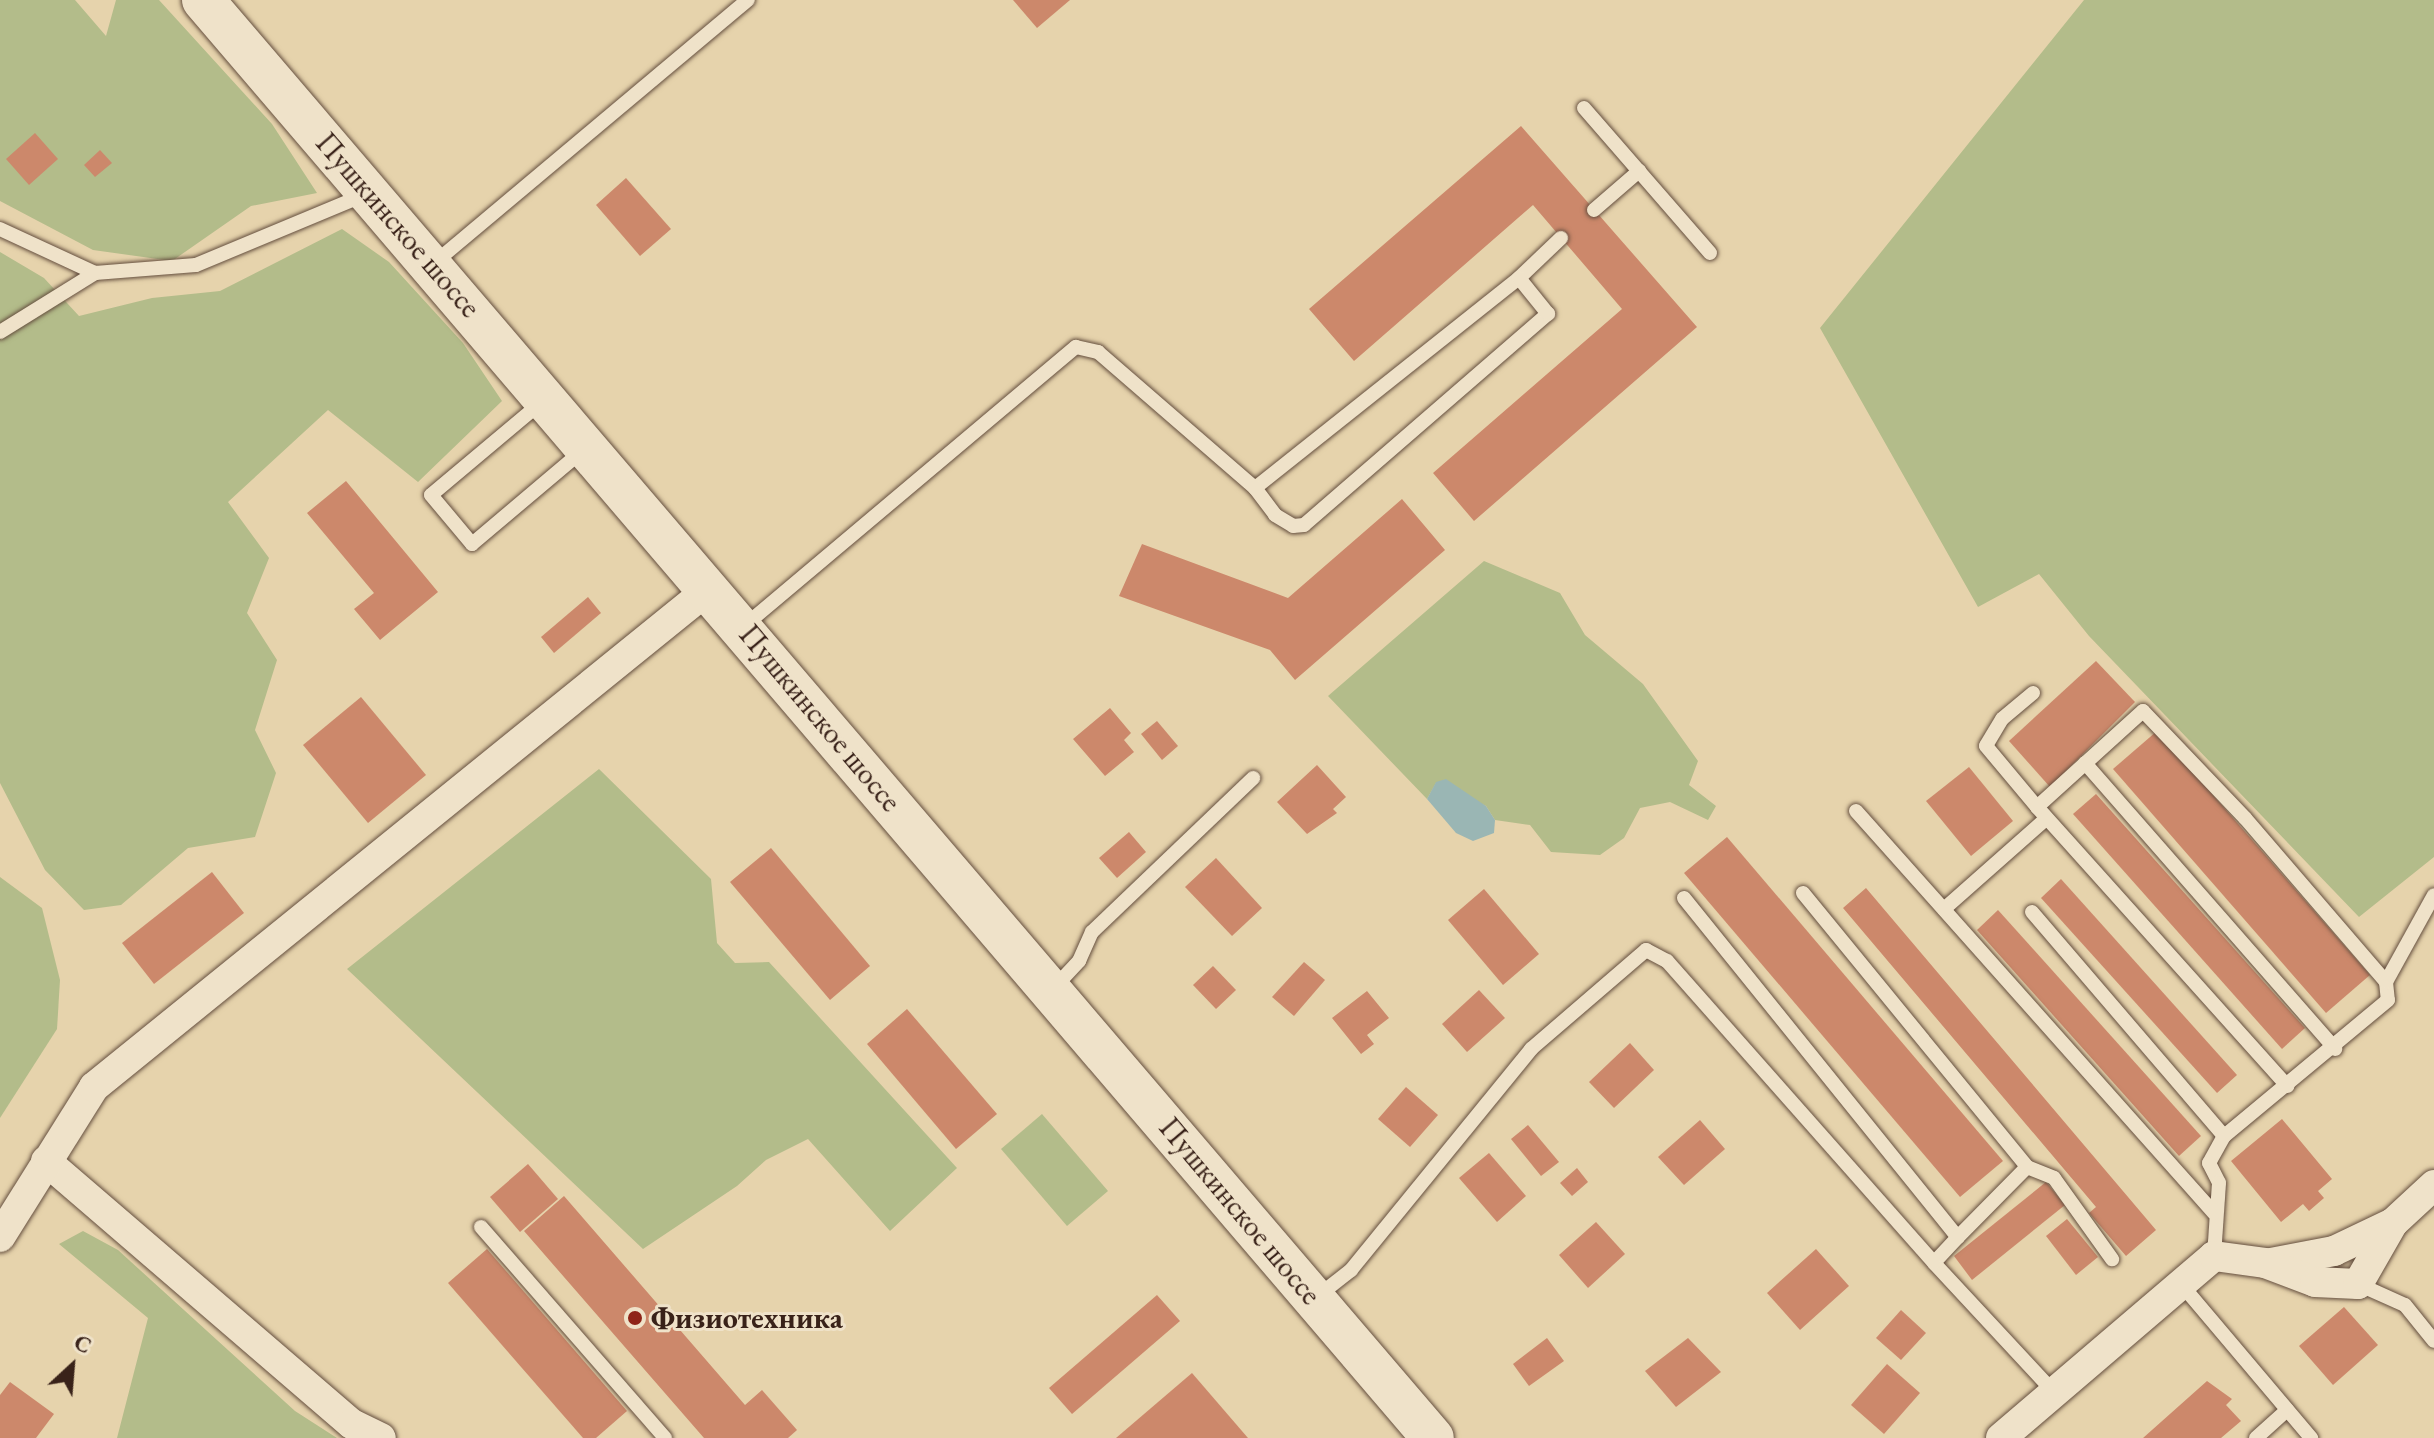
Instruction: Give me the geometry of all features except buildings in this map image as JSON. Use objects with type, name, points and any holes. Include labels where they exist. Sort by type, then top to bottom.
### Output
[{"type":"main road","name":"Пушкинское шоссе","points":[[203,0],[710,588],[1433,1438]]},
{"type":"street","points":[[0,1237],[94,1087],[710,588]]},
{"type":"street","points":[[46,1161],[352,1424],[381,1438]]},
{"type":"street","points":[[2001,1438],[2214,1256],[2265,1263],[2315,1282],[2358,1284],[2393,1223],[2434,1185]]},
{"type":"street","points":[[2265,1263],[2334,1251],[2393,1223]]},
{"type":"lane","points":[[432,264],[748,0]]},
{"type":"lane","points":[[1584,108],[1710,253]]},
{"type":"lane","points":[[1594,210],[1639,171]]},
{"type":"lane","points":[[0,332],[95,273],[196,265],[370,192]]},
{"type":"lane","points":[[0,229],[95,273]]},
{"type":"lane","points":[[1255,488],[1519,278],[1561,238]]},
{"type":"lane","points":[[743,628],[1076,347],[1098,352],[1255,488],[1275,515],[1293,526],[1304,525],[1548,314],[1519,278]]},
{"type":"lane","points":[[546,398],[431,495],[472,544],[588,446]]},
{"type":"lane","points":[[2033,693],[2002,719],[1986,746],[2287,1086]]},
{"type":"lane","points":[[1944,909],[2042,812],[2085,763],[2143,711],[2245,818],[2386,982],[2388,1000],[2335,1049],[2224,1136],[2209,1163],[2219,1183],[2214,1213],[2214,1256]]},
{"type":"lane","points":[[2085,763],[2335,1049]]},
{"type":"lane","points":[[1052,990],[1079,961],[1092,932],[1253,778]]},
{"type":"lane","points":[[1856,811],[2214,1213]]},
{"type":"lane","points":[[1803,893],[2027,1167],[2054,1178],[2112,1259]]},
{"type":"lane","points":[[2386,982],[2434,895]]},
{"type":"lane","points":[[1684,898],[1958,1237]]},
{"type":"lane","points":[[2032,912],[2224,1136]]},
{"type":"lane","points":[[1314,1299],[1351,1270],[1531,1049],[1646,950],[1667,961],[1934,1263],[2054,1392]]},
{"type":"lane","points":[[1934,1263],[2027,1167]]},
{"type":"lane","points":[[481,1227],[665,1438]]},
{"type":"lane","points":[[2181,1284],[2311,1438]]},
{"type":"lane","points":[[2358,1284],[2405,1305],[2434,1341]]},
{"type":"lane","points":[[2256,1438],[2287,1410]]},
{"type":"green space","points":[[0,0],[75,0],[106,36],[116,0],[159,0],[272,124],[317,193],[251,206],[172,261],[93,250],[0,201]]},
{"type":"green space","points":[[2084,0],[2434,0],[2434,857],[2359,917],[2089,636],[2039,574],[1978,607],[1820,328]]},
{"type":"green space","points":[[342,229],[389,262],[463,343],[502,401],[418,482],[328,410],[228,502],[269,558],[247,613],[277,660],[255,730],[276,773],[255,837],[188,848],[121,905],[84,910],[45,870],[0,783],[0,252],[44,278],[79,316],[152,298],[220,291]]},
{"type":"green space","points":[[1484,561],[1560,593],[1585,635],[1643,684],[1698,761],[1689,785],[1716,806],[1708,820],[1670,802],[1640,808],[1624,838],[1600,855],[1551,852],[1530,825],[1495,820],[1486,806],[1436,783],[1427,799],[1328,696]]},
{"type":"green space","points":[[599,769],[711,879],[717,943],[735,963],[769,962],[957,1168],[890,1231],[808,1139],[766,1160],[737,1186],[643,1249],[347,969]]},
{"type":"green space","points":[[0,877],[42,908],[60,980],[57,1029],[0,1118]]},
{"type":"green space","points":[[1042,1114],[1108,1191],[1067,1226],[1001,1149]]},
{"type":"green space","points":[[83,1231],[118,1250],[295,1411],[337,1438],[117,1438],[148,1318],[59,1244]]},
{"type":"water","points":[[1446,779],[1486,806],[1495,820],[1494,833],[1473,841],[1456,833],[1427,799],[1436,782]]},
{"type":"place","name":"Физиотехника","points":[[635,1318]]}]
